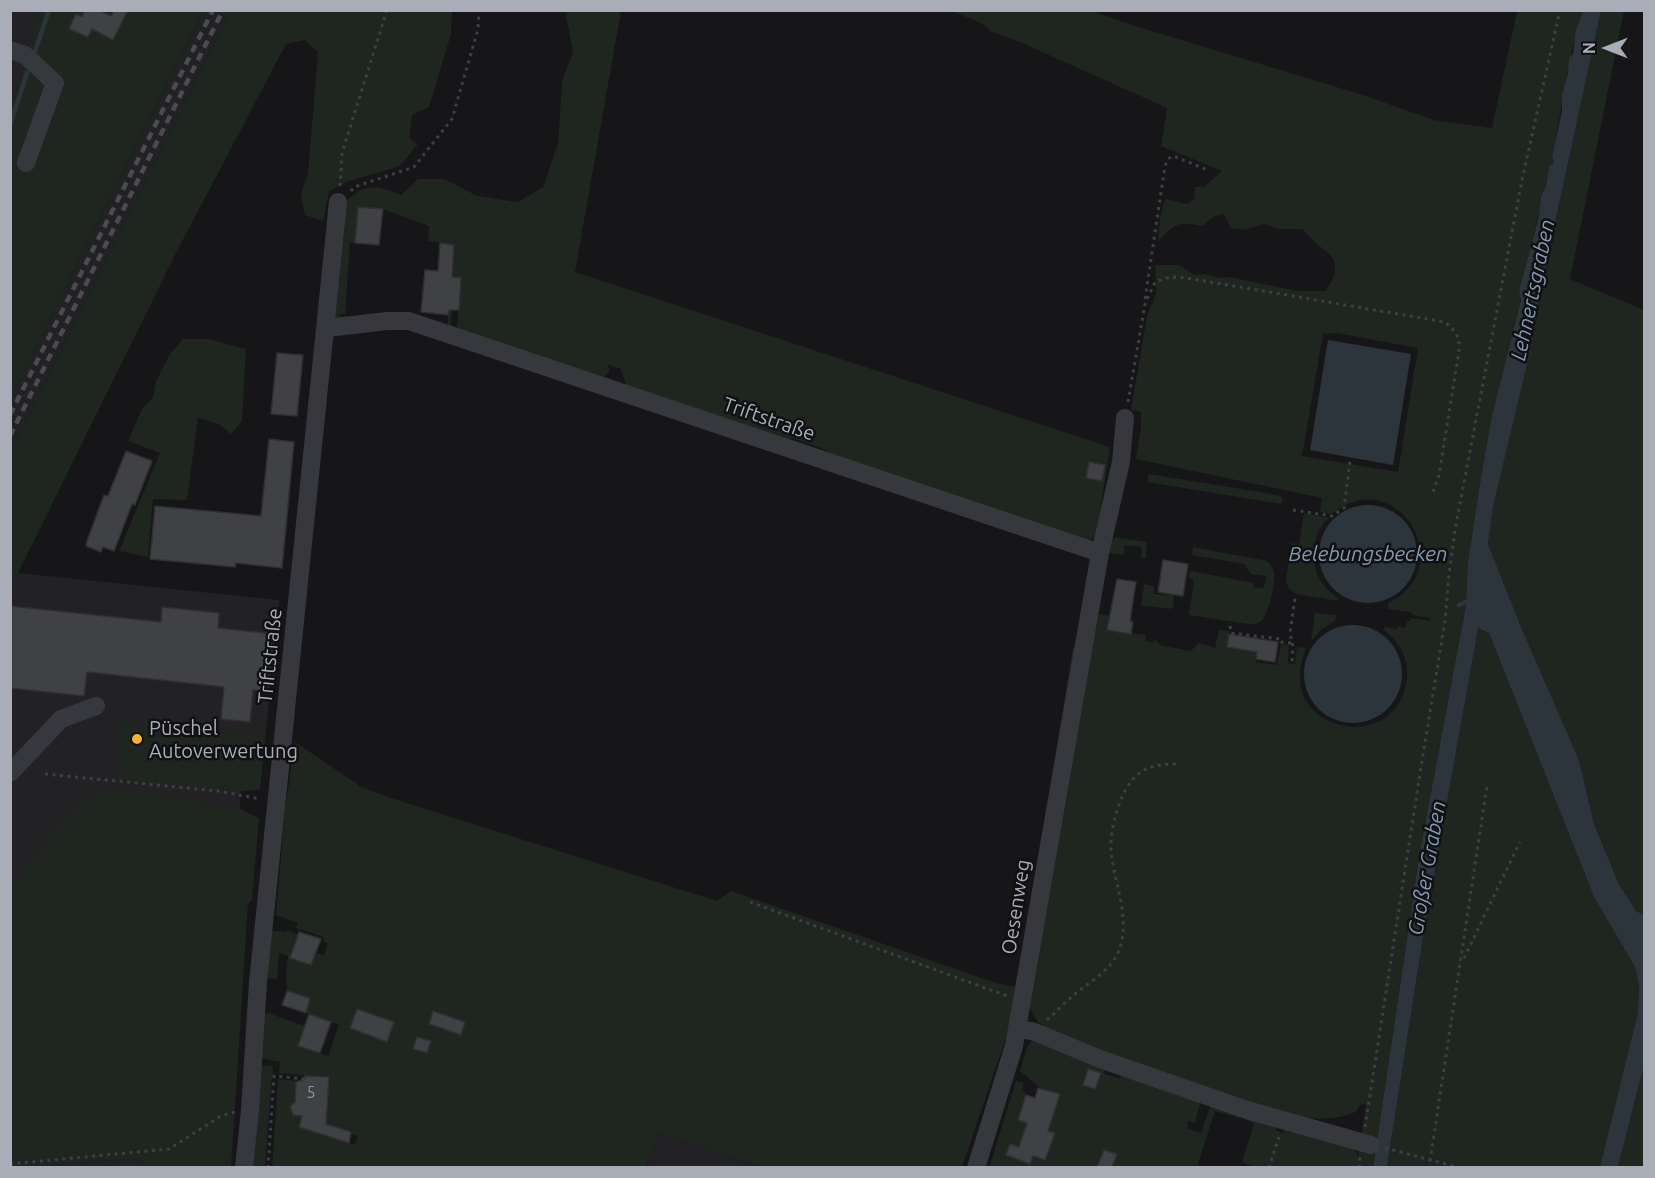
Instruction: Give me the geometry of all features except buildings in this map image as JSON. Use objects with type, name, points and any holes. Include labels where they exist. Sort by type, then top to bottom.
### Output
[{"type":"street","points":[[10,50],[25,56],[55,83],[26,163]]},
{"type":"street","name":"Triftstraße","points":[[244,1167],[258,982],[327,328],[338,202]]},
{"type":"street","name":"Triftstraße","points":[[327,328],[387,321],[409,321],[1101,553]]},
{"type":"street","points":[[1101,553],[1121,462],[1125,418]]},
{"type":"street","name":"Oesenweg","points":[[976,1167],[1012,1054],[1026,1030],[1022,1002],[1101,553]]},
{"type":"street","points":[[10,773],[61,719],[96,706]]},
{"type":"street","points":[[1026,1030],[1149,1076],[1284,1120],[1367,1143]]},
{"type":"path","points":[[338,202],[342,153],[387,10]]},
{"type":"path","points":[[338,202],[354,188],[414,167],[452,119],[478,29],[479,10]]},
{"type":"path","points":[[1367,1143],[1420,767],[1445,621],[1456,524],[1522,180],[1560,10]]},
{"type":"path","points":[[1125,418],[1145,304],[1165,166],[1168,159],[1173,156],[1208,170]]},
{"type":"path","points":[[1145,304],[1155,282],[1170,277],[1187,278],[1445,322],[1456,331],[1460,340],[1439,475],[1433,492]]},
{"type":"path","points":[[1293,510],[1332,516],[1344,508],[1350,461]]},
{"type":"path","points":[[1292,661],[1290,633],[1295,598]]},
{"type":"path","points":[[1230,626],[1231,633],[1280,639],[1280,642],[1292,644]]},
{"type":"path","points":[[1026,1030],[1106,970],[1117,954],[1123,932],[1123,912],[1111,848],[1116,809],[1128,784],[1145,768],[1158,764],[1176,764]]},
{"type":"path","points":[[45,774],[218,791],[278,802]]},
{"type":"path","points":[[1430,1161],[1462,963],[1487,786]]},
{"type":"path","points":[[1462,963],[1520,842]]},
{"type":"path","points":[[750,902],[1022,1002]]},
{"type":"path","points":[[268,1167],[274,1076],[305,1078]]},
{"type":"path","points":[[10,1164],[169,1149],[221,1116],[250,1110]]},
{"type":"path","points":[[1269,1167],[1284,1120]]},
{"type":"path","points":[[1395,1151],[1461,1167]]},
{"type":"shaded area","points":[[11,11],[40,11],[11,106]]},
{"type":"shaded area","points":[[40,11],[203,11],[11,397],[11,106]]},
{"type":"shaded area","points":[[203,11],[231,11],[11,452],[11,397]]},
{"type":"shaded area","points":[[231,11],[452,11],[451,34],[429,107],[412,115],[409,138],[418,144],[400,166],[349,181],[329,191],[323,221],[305,215],[301,193],[308,174],[318,52],[305,40],[286,44],[178,249],[18,573],[11,580],[11,452]]},
{"type":"shaded area","points":[[568,11],[621,11],[575,272],[1110,447],[1097,532],[1092,539],[1082,541],[835,460],[826,450],[793,438],[779,441],[628,388],[621,369],[607,364],[610,371],[603,378],[457,329],[461,278],[455,278],[450,331],[447,330],[454,245],[428,241],[429,226],[383,209],[358,207],[355,243],[350,243],[345,314],[340,314],[339,321],[334,320],[346,202],[359,191],[372,187],[401,195],[418,179],[444,179],[477,196],[518,202],[543,187],[558,144],[562,81],[573,52],[566,16]]},
{"type":"shaded area","points":[[952,11],[1092,11],[1363,95],[1434,120],[1492,128],[1517,11],[1583,11],[1569,65],[1552,156],[1554,162],[1549,167],[1546,186],[1541,196],[1539,217],[1519,290],[1521,299],[1492,415],[1468,561],[1466,605],[1420,851],[1373,1167],[1257,1168],[1242,1162],[1254,1123],[1246,1120],[1248,1117],[1277,1125],[1276,1130],[1283,1133],[1285,1127],[1354,1147],[1358,1157],[1366,1104],[1360,1105],[1356,1112],[1340,1117],[1320,1119],[1295,1116],[1236,1100],[1076,1045],[1038,1022],[1018,987],[1011,1023],[962,1167],[763,1167],[659,1133],[646,1167],[272,1167],[278,1079],[299,1081],[296,1084],[295,1103],[290,1109],[294,1115],[325,1118],[317,1077],[279,1073],[280,1062],[261,1058],[263,1014],[268,1013],[305,1026],[298,1046],[328,1056],[339,1025],[306,1013],[310,998],[287,991],[288,956],[279,953],[277,979],[267,978],[272,931],[286,932],[287,930],[298,935],[291,958],[311,965],[316,953],[324,955],[328,943],[324,942],[324,937],[296,928],[298,923],[276,915],[285,810],[295,742],[363,788],[394,799],[717,901],[731,891],[996,983],[1017,987],[1073,648],[1091,652],[1099,614],[1110,616],[1108,630],[1146,635],[1145,641],[1153,642],[1155,639],[1160,645],[1191,651],[1199,643],[1215,648],[1219,630],[1228,631],[1229,635],[1257,650],[1256,662],[1277,665],[1281,644],[1289,645],[1288,663],[1295,664],[1297,647],[1306,648],[1301,665],[1301,689],[1311,707],[1327,720],[1346,726],[1367,725],[1386,717],[1400,701],[1407,677],[1406,663],[1394,639],[1384,630],[1385,627],[1405,628],[1407,621],[1411,621],[1411,618],[1430,621],[1431,618],[1388,609],[1388,603],[1410,587],[1420,566],[1420,545],[1412,525],[1397,509],[1378,500],[1356,501],[1332,514],[1320,512],[1322,498],[1136,459],[1141,412],[1131,410],[1147,316],[1156,294],[1155,265],[1179,265],[1195,275],[1230,277],[1297,291],[1326,291],[1335,269],[1331,256],[1303,229],[1279,229],[1264,224],[1244,230],[1231,228],[1224,214],[1215,216],[1202,226],[1181,224],[1172,227],[1158,242],[1165,199],[1188,204],[1195,198],[1195,187],[1204,187],[1222,171],[1161,146],[1167,108],[1020,42],[992,32],[981,23]],"holes":[[[1336,333],[1418,348],[1398,472],[1302,456],[1323,334]],[[356,1009],[393,1022],[387,1041],[350,1028]],[[324,1123],[358,1136],[355,1145],[307,1129]]]},
{"type":"shaded area","points":[[1601,11],[1624,11],[1570,279],[1644,310],[1644,915],[1636,911],[1619,884],[1594,824],[1579,760],[1521,627],[1488,544],[1493,507],[1531,348],[1540,292]]},
{"type":"shaded area","points":[[183,339],[208,339],[246,349],[242,421],[231,434],[219,424],[198,418],[187,500],[153,499],[148,557],[119,551],[160,453],[128,441],[142,409],[153,397],[156,381],[170,354]]},
{"type":"shaded area","points":[[1149,474],[1278,495],[1283,498],[1281,504],[1147,482]]},
{"type":"shaded area","points":[[1304,513],[1329,518],[1323,524],[1315,540],[1315,567],[1322,583],[1339,601],[1296,594],[1288,588],[1286,579],[1292,543],[1299,544]]},
{"type":"shaded area","points":[[1115,537],[1147,542],[1146,558],[1141,558],[1142,547],[1125,545],[1123,555],[1109,553],[1111,541]]},
{"type":"shaded area","points":[[1193,547],[1262,560],[1270,564],[1274,573],[1273,587],[1270,603],[1262,620],[1248,624],[1189,615],[1194,581],[1189,577],[1190,571],[1254,583],[1253,587],[1264,588],[1266,576],[1251,574],[1244,564],[1192,555]]},
{"type":"shaded area","name":"Püschel Autoverwertung","points":[[18,573],[279,600],[260,789],[241,791],[240,809],[259,818],[30,864],[11,886],[11,580]]},
{"type":"shaded area","points":[[1144,584],[1154,586],[1154,594],[1174,595],[1173,607],[1170,609],[1141,605]]},
{"type":"shaded area","points":[[1315,613],[1336,615],[1335,621],[1323,628],[1311,641]]},
{"type":"shaded area","points":[[1477,628],[1489,633],[1594,897],[1635,967],[1639,986],[1638,1012],[1600,1167],[1387,1168],[1425,925]]},
{"type":"shaded area","points":[[121,724],[265,734],[260,789],[241,791],[117,779]]},
{"type":"shaded area","points":[[115,787],[240,809],[259,818],[252,900],[248,904],[231,1167],[146,1167],[141,1158],[49,1165],[49,1167],[11,1167],[11,886],[68,814],[88,799]]},
{"type":"shaded area","points":[[1032,1041],[1042,1042],[1105,1068],[1104,1074],[1118,1078],[1125,1075],[1201,1100],[1195,1123],[1187,1121],[1188,1129],[1201,1133],[1211,1103],[1241,1114],[1240,1118],[1215,1111],[1197,1167],[989,1168],[1016,1081],[1024,1083],[1022,1089],[1026,1095],[1018,1120],[1027,1123],[1023,1134],[1044,1141],[1054,1133],[1048,1131],[1060,1094],[1039,1087],[1020,1071],[1027,1047]]},
{"type":"shaded area","points":[[261,1065],[273,1066],[265,1167],[253,1168]]},
{"type":"shaded area","points":[[1644,1065],[1644,1167],[1618,1167]]},
{"type":"shaded area","points":[[659,1133],[763,1167],[646,1168]]},
{"type":"shaded area","points":[[141,1158],[146,1167],[49,1168],[49,1165]]},
{"type":"water","points":[[1583,11],[1601,11],[1540,292],[1531,348],[1493,507],[1488,544],[1521,627],[1579,760],[1594,824],[1619,884],[1636,911],[1644,915],[1644,1065],[1618,1167],[1600,1167],[1638,1012],[1639,986],[1635,967],[1594,897],[1489,633],[1478,628],[1425,925],[1387,1167],[1373,1168],[1420,851],[1466,605],[1468,561],[1492,415],[1521,300],[1519,290],[1539,217],[1541,196],[1546,186],[1549,167],[1554,162],[1552,156],[1562,111],[1562,95],[1568,73],[1569,58],[1573,54],[1576,30]]},
{"type":"water","points":[[1328,340],[1411,354],[1393,465],[1310,450]]},
{"type":"water","name":"Belebungsbecken","points":[[1368,505],[1387,508],[1403,519],[1414,535],[1417,554],[1414,573],[1403,589],[1387,600],[1368,603],[1349,600],[1333,589],[1322,573],[1319,554],[1322,535],[1333,519],[1349,508]]},
{"type":"water","name":"Belebungsbecken","points":[[1353,625],[1372,628],[1388,639],[1399,655],[1402,674],[1399,693],[1388,709],[1372,720],[1353,723],[1334,720],[1318,709],[1307,693],[1304,674],[1307,655],[1318,639],[1334,628]]},
{"type":"waterway","points":[[35,51],[49,10]]},
{"type":"waterway","points":[[10,125],[27,73]]},
{"type":"waterway","points":[[1459,605],[1470,600]]},
{"type":"railway","points":[[10,415],[213,10]]},
{"type":"railway","points":[[10,436],[223,10]]},
{"type":"place","name":"Püschel Autoverwertung","points":[[137,739]]},
{"type":"water label","name":"Lehnertsgraben","points":[[1533,290]]},
{"type":"water label","name":"Großer Graben","points":[[1427,868]]}]
